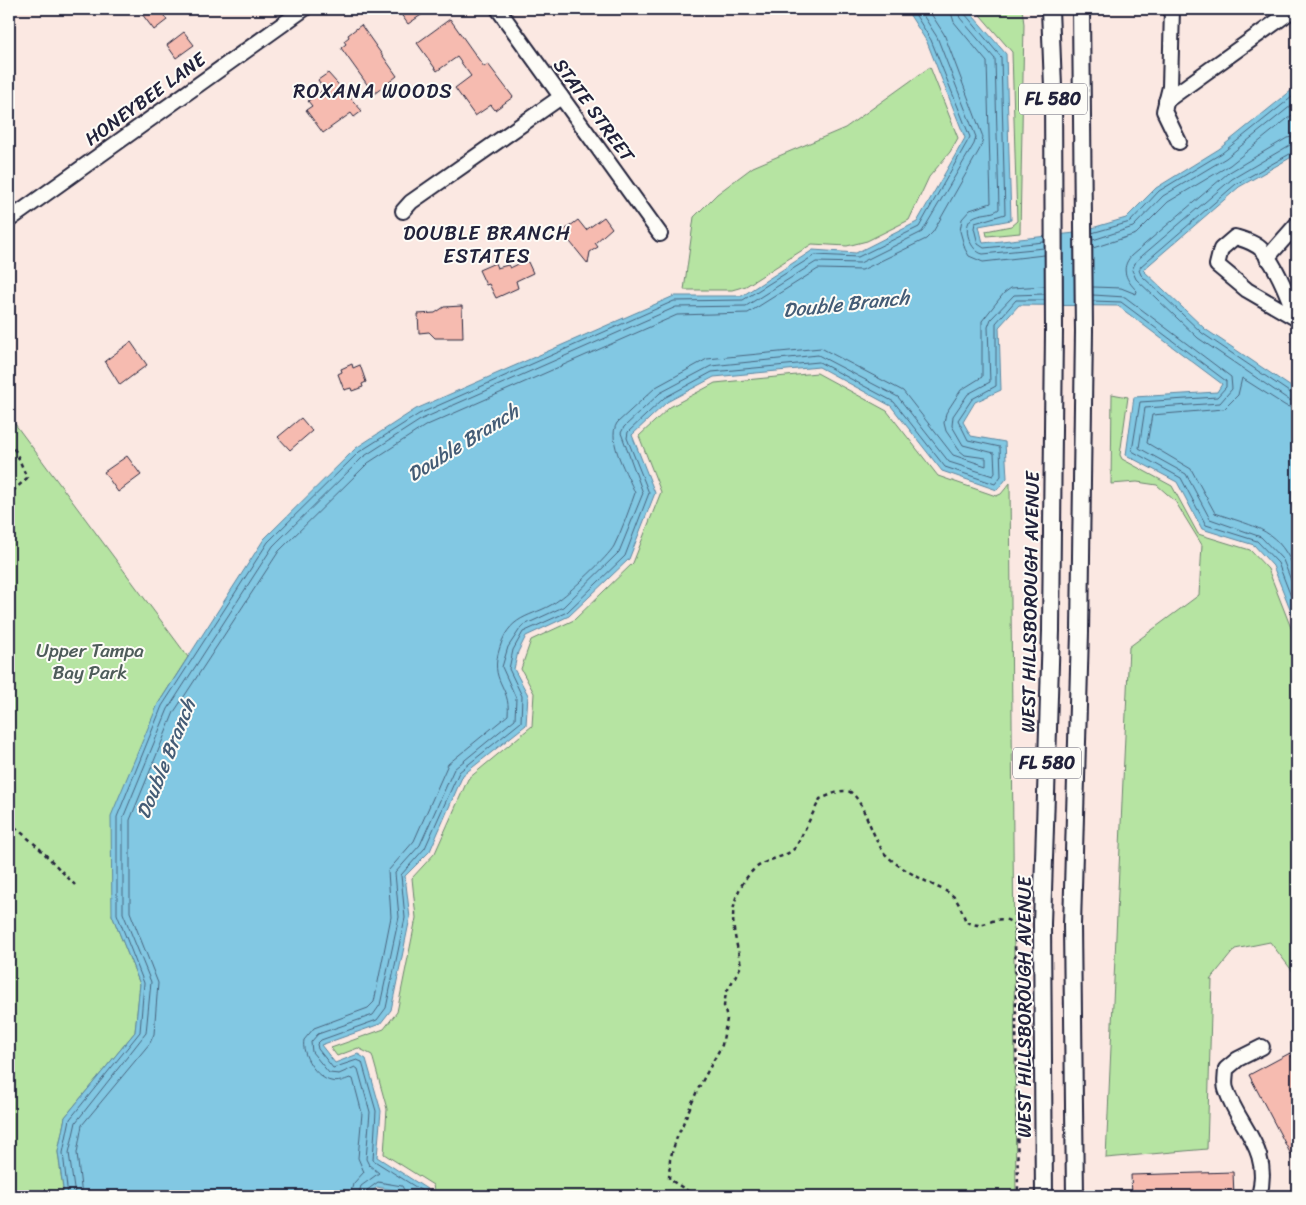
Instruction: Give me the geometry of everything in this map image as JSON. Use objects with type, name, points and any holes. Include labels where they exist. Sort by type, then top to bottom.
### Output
[{"type":"main road","name":"WEST HILLSBOROUGH AVENUE","points":[[1044,1196],[1042,924],[1051,631],[1054,330],[1054,189],[1050,9]]},
{"type":"main road","name":"FL 580","points":[[1075,1196],[1072,925],[1080,632],[1084,331],[1081,9]]},
{"type":"street","name":"HONEYBEE LANE","points":[[9,220],[304,9]]},
{"type":"street","name":"STATE STREET","points":[[498,9],[660,234]]},
{"type":"street","points":[[1172,9],[1170,87],[1164,112],[1179,142]]},
{"type":"street","points":[[1166,101],[1294,9]]},
{"type":"street","points":[[404,210],[412,202],[561,97]]},
{"type":"street","points":[[1267,258],[1297,224]]},
{"type":"street","points":[[1235,237],[1248,240],[1263,250],[1284,289],[1297,319],[1247,290],[1217,265],[1221,249],[1235,237]]},
{"type":"street","points":[[1259,1196],[1263,1163],[1252,1136],[1226,1087],[1226,1069],[1238,1059],[1262,1047]]},
{"type":"path","points":[[9,442],[16,452],[27,478],[9,495]]},
{"type":"path","points":[[696,1196],[669,1179],[670,1159],[696,1091],[724,1037],[726,993],[741,966],[734,936],[735,897],[752,870],[765,862],[791,853],[796,847],[820,799],[839,792],[849,792],[858,799],[872,832],[885,853],[899,865],[933,885],[945,889],[955,898],[966,922],[978,926],[990,920],[1009,920],[1015,925],[1018,1196]]},
{"type":"path","points":[[9,822],[37,846],[75,885]]},
{"type":"green space","points":[[975,9],[1022,9],[1024,24],[1020,233],[987,236],[986,231],[1011,226],[1017,221],[1012,52]]},
{"type":"green space","points":[[930,67],[958,138],[950,152],[929,177],[909,220],[867,241],[847,246],[812,244],[746,286],[732,290],[684,290],[694,217],[717,194],[753,167],[845,128]]},
{"type":"green space","points":[[817,373],[887,411],[938,476],[996,496],[1001,494],[1010,483],[1016,1196],[435,1196],[433,1185],[384,1154],[387,1109],[372,1055],[358,1048],[337,1056],[331,1048],[384,1029],[397,1012],[416,918],[412,878],[435,853],[468,779],[532,726],[534,693],[521,669],[531,640],[574,620],[633,563],[661,492],[639,436],[670,407],[715,383]]},
{"type":"green space","points":[[1112,394],[1128,397],[1120,455],[1122,459],[1172,486],[1198,534],[1250,550],[1268,569],[1295,638],[1293,697],[1297,707],[1297,977],[1270,942],[1235,949],[1210,980],[1212,980],[1207,1149],[1106,1158],[1129,647],[1199,595],[1202,545],[1175,501],[1157,485],[1137,482],[1111,484]]},
{"type":"green space","name":"Upper Tampa Bay Park","points":[[9,416],[188,657],[158,704],[112,915],[140,984],[135,1032],[65,1117],[58,1152],[64,1196],[9,1196]]},
{"type":"water","name":"Double Branch","points":[[906,9],[967,9],[1006,54],[1011,220],[979,226],[983,243],[1075,233],[1126,218],[1156,188],[1219,149],[1297,86],[1297,154],[1239,187],[1143,270],[1205,329],[1297,391],[1297,626],[1273,566],[1254,545],[1202,529],[1177,482],[1126,455],[1134,397],[1217,392],[1222,384],[1118,306],[1019,305],[999,327],[1001,390],[975,402],[963,422],[971,436],[1005,442],[1007,478],[997,490],[942,471],[891,406],[819,367],[714,377],[667,402],[632,435],[655,493],[629,559],[569,616],[526,636],[518,652],[514,669],[528,695],[526,725],[463,775],[430,851],[405,876],[410,918],[391,1010],[380,1024],[321,1045],[335,1063],[358,1054],[366,1059],[381,1111],[377,1157],[427,1189],[429,1196],[403,1196],[400,1191],[377,1187],[367,1196],[64,1196],[58,1152],[65,1117],[135,1032],[140,984],[112,915],[111,816],[158,704],[264,539],[356,448],[416,409],[674,296],[742,296],[813,250],[856,253],[917,222],[965,138],[927,42]]},
{"type":"building","points":[[150,9],[159,9],[167,20],[154,30],[142,14]]},
{"type":"building","points":[[397,9],[430,9],[408,24]]},
{"type":"building","points":[[450,19],[484,67],[488,64],[513,97],[495,110],[491,105],[475,116],[455,88],[471,76],[457,57],[437,71],[417,43]]},
{"type":"building","points":[[361,25],[397,76],[374,94],[341,48],[346,44],[344,41],[349,37],[348,35]]},
{"type":"building","points":[[184,32],[194,45],[176,58],[167,45]]},
{"type":"building","points":[[328,73],[362,111],[354,117],[351,113],[323,133],[306,110],[312,106],[308,101],[324,89],[318,80]]},
{"type":"building","points":[[604,217],[612,228],[595,243],[598,247],[590,252],[588,264],[562,232],[578,220],[586,230]]},
{"type":"building","points":[[527,260],[533,273],[516,281],[518,288],[496,298],[489,284],[486,285],[479,270],[495,263],[497,268],[508,265],[510,268]]},
{"type":"building","points":[[462,306],[463,338],[435,338],[429,332],[419,333],[418,314],[435,313],[444,307]]},
{"type":"building","points":[[131,342],[147,365],[120,385],[105,361]]},
{"type":"building","points":[[352,364],[353,368],[360,365],[366,382],[362,384],[363,387],[352,391],[351,388],[344,390],[338,374],[342,372],[341,369]]},
{"type":"building","points":[[301,418],[312,431],[290,450],[278,437]]},
{"type":"building","points":[[127,456],[141,475],[118,492],[104,472]]},
{"type":"building","points":[[1290,1053],[1297,1066],[1297,1166],[1249,1075]]},
{"type":"building","points":[[1233,1172],[1234,1196],[1132,1196],[1131,1175]]},
{"type":"district","name":"ROXANA WOODS","points":[[373,91]]},
{"type":"district","name":"DOUBLE BRANCH ESTATES","points":[[487,244]]}]
